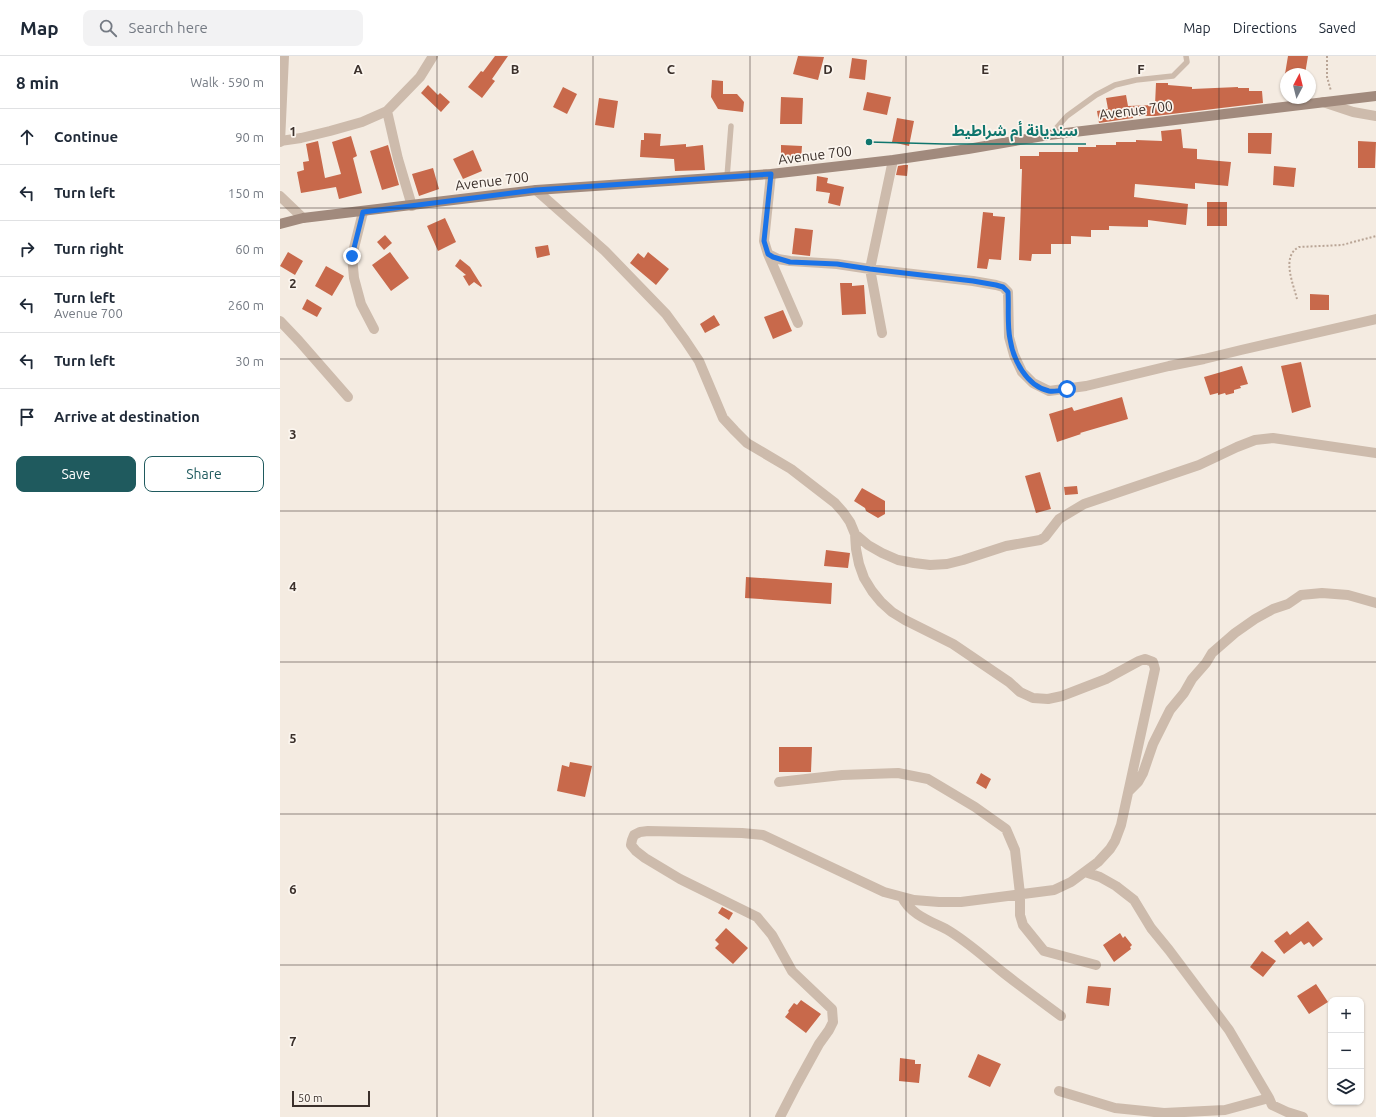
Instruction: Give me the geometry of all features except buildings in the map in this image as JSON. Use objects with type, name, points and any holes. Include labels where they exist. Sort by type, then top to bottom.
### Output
[{"type":"main road","name":"Avenue 700","points":[[280,224],[302,218],[363,212],[536,190],[771,174],[892,160],[1049,135],[1376,96]]},
{"type":"street","points":[[284,56],[280,142],[362,122],[387,111],[420,77],[433,56]]},
{"type":"street","points":[[1328,101],[1353,112],[1376,116]]},
{"type":"street","points":[[387,111],[398,159],[412,206]]},
{"type":"street","points":[[882,333],[870,269],[892,160]]},
{"type":"street","points":[[771,174],[764,241],[768,254],[798,323]]},
{"type":"street","points":[[536,190],[605,251],[666,314],[699,361],[723,418],[735,431],[747,443],[791,469],[835,503],[850,522],[855,534],[859,564],[864,578],[881,602],[892,612],[953,644],[1009,682],[1020,692],[1033,698],[1048,699],[1062,696],[1106,679],[1145,659],[1153,662],[1155,669],[1121,825],[1115,841],[1098,862],[1071,882],[1054,890],[961,902],[914,900],[884,892],[764,835],[742,833],[648,831],[640,832],[634,835],[631,845],[645,858],[680,879],[757,917],[772,936],[792,971],[832,1009],[833,1022],[796,1084],[780,1117]]},
{"type":"street","points":[[280,196],[302,218]]},
{"type":"street","points":[[363,212],[352,256],[354,278],[361,304],[374,329]]},
{"type":"street","points":[[768,254],[778,259],[790,262],[837,264],[973,281],[996,285],[1006,289],[1008,292],[1009,337],[1014,355],[1022,372],[1033,383],[1049,391],[1086,386],[1169,366],[1204,360],[1376,319]]},
{"type":"street","points":[[280,321],[296,337],[348,397]]},
{"type":"street","points":[[855,534],[868,545],[898,560],[930,565],[947,564],[1006,546],[1040,540],[1045,537],[1059,519],[1084,504],[1199,465],[1255,440],[1273,438],[1376,453]]},
{"type":"street","points":[[1128,791],[1138,782],[1143,773],[1153,744],[1170,710],[1212,653],[1235,633],[1255,619],[1273,609],[1288,604],[1301,595],[1322,593],[1348,595],[1376,603]]},
{"type":"street","points":[[779,782],[842,775],[898,773],[928,779],[975,807],[1006,829],[1014,850],[1020,894],[1020,915],[1023,925],[1044,951],[1083,962],[1096,964]]},
{"type":"street","points":[[1085,872],[1116,886],[1134,900],[1151,928],[1170,950],[1229,1030],[1272,1105],[1303,1117]]},
{"type":"street","points":[[902,897],[905,903],[915,912],[954,934],[975,949],[1039,1001],[1061,1016]]},
{"type":"street","points":[[1059,1091],[1115,1108],[1164,1113],[1225,1110],[1269,1098]]},
{"type":"lane","points":[[1049,135],[1067,116],[1096,95],[1115,85],[1136,80],[1172,76],[1187,62],[1186,56]]},
{"type":"lane","points":[[728,177],[731,126]]},
{"type":"path","points":[[1327,56],[1328,101]]},
{"type":"path","points":[[1297,299],[1289,262],[1290,254],[1294,250],[1299,247],[1342,245],[1376,236]]},
{"type":"place","name":"سنديانة أم شراطيط","points":[[869,142]]},
{"type":"route","points":[[352,256],[363,212],[536,190],[771,174],[764,241],[768,254],[778,259],[790,262],[837,264],[973,281],[1003,287],[1008,292],[1009,337],[1011,348],[1022,372],[1033,383],[1041,388],[1049,391],[1067,389]]}]
